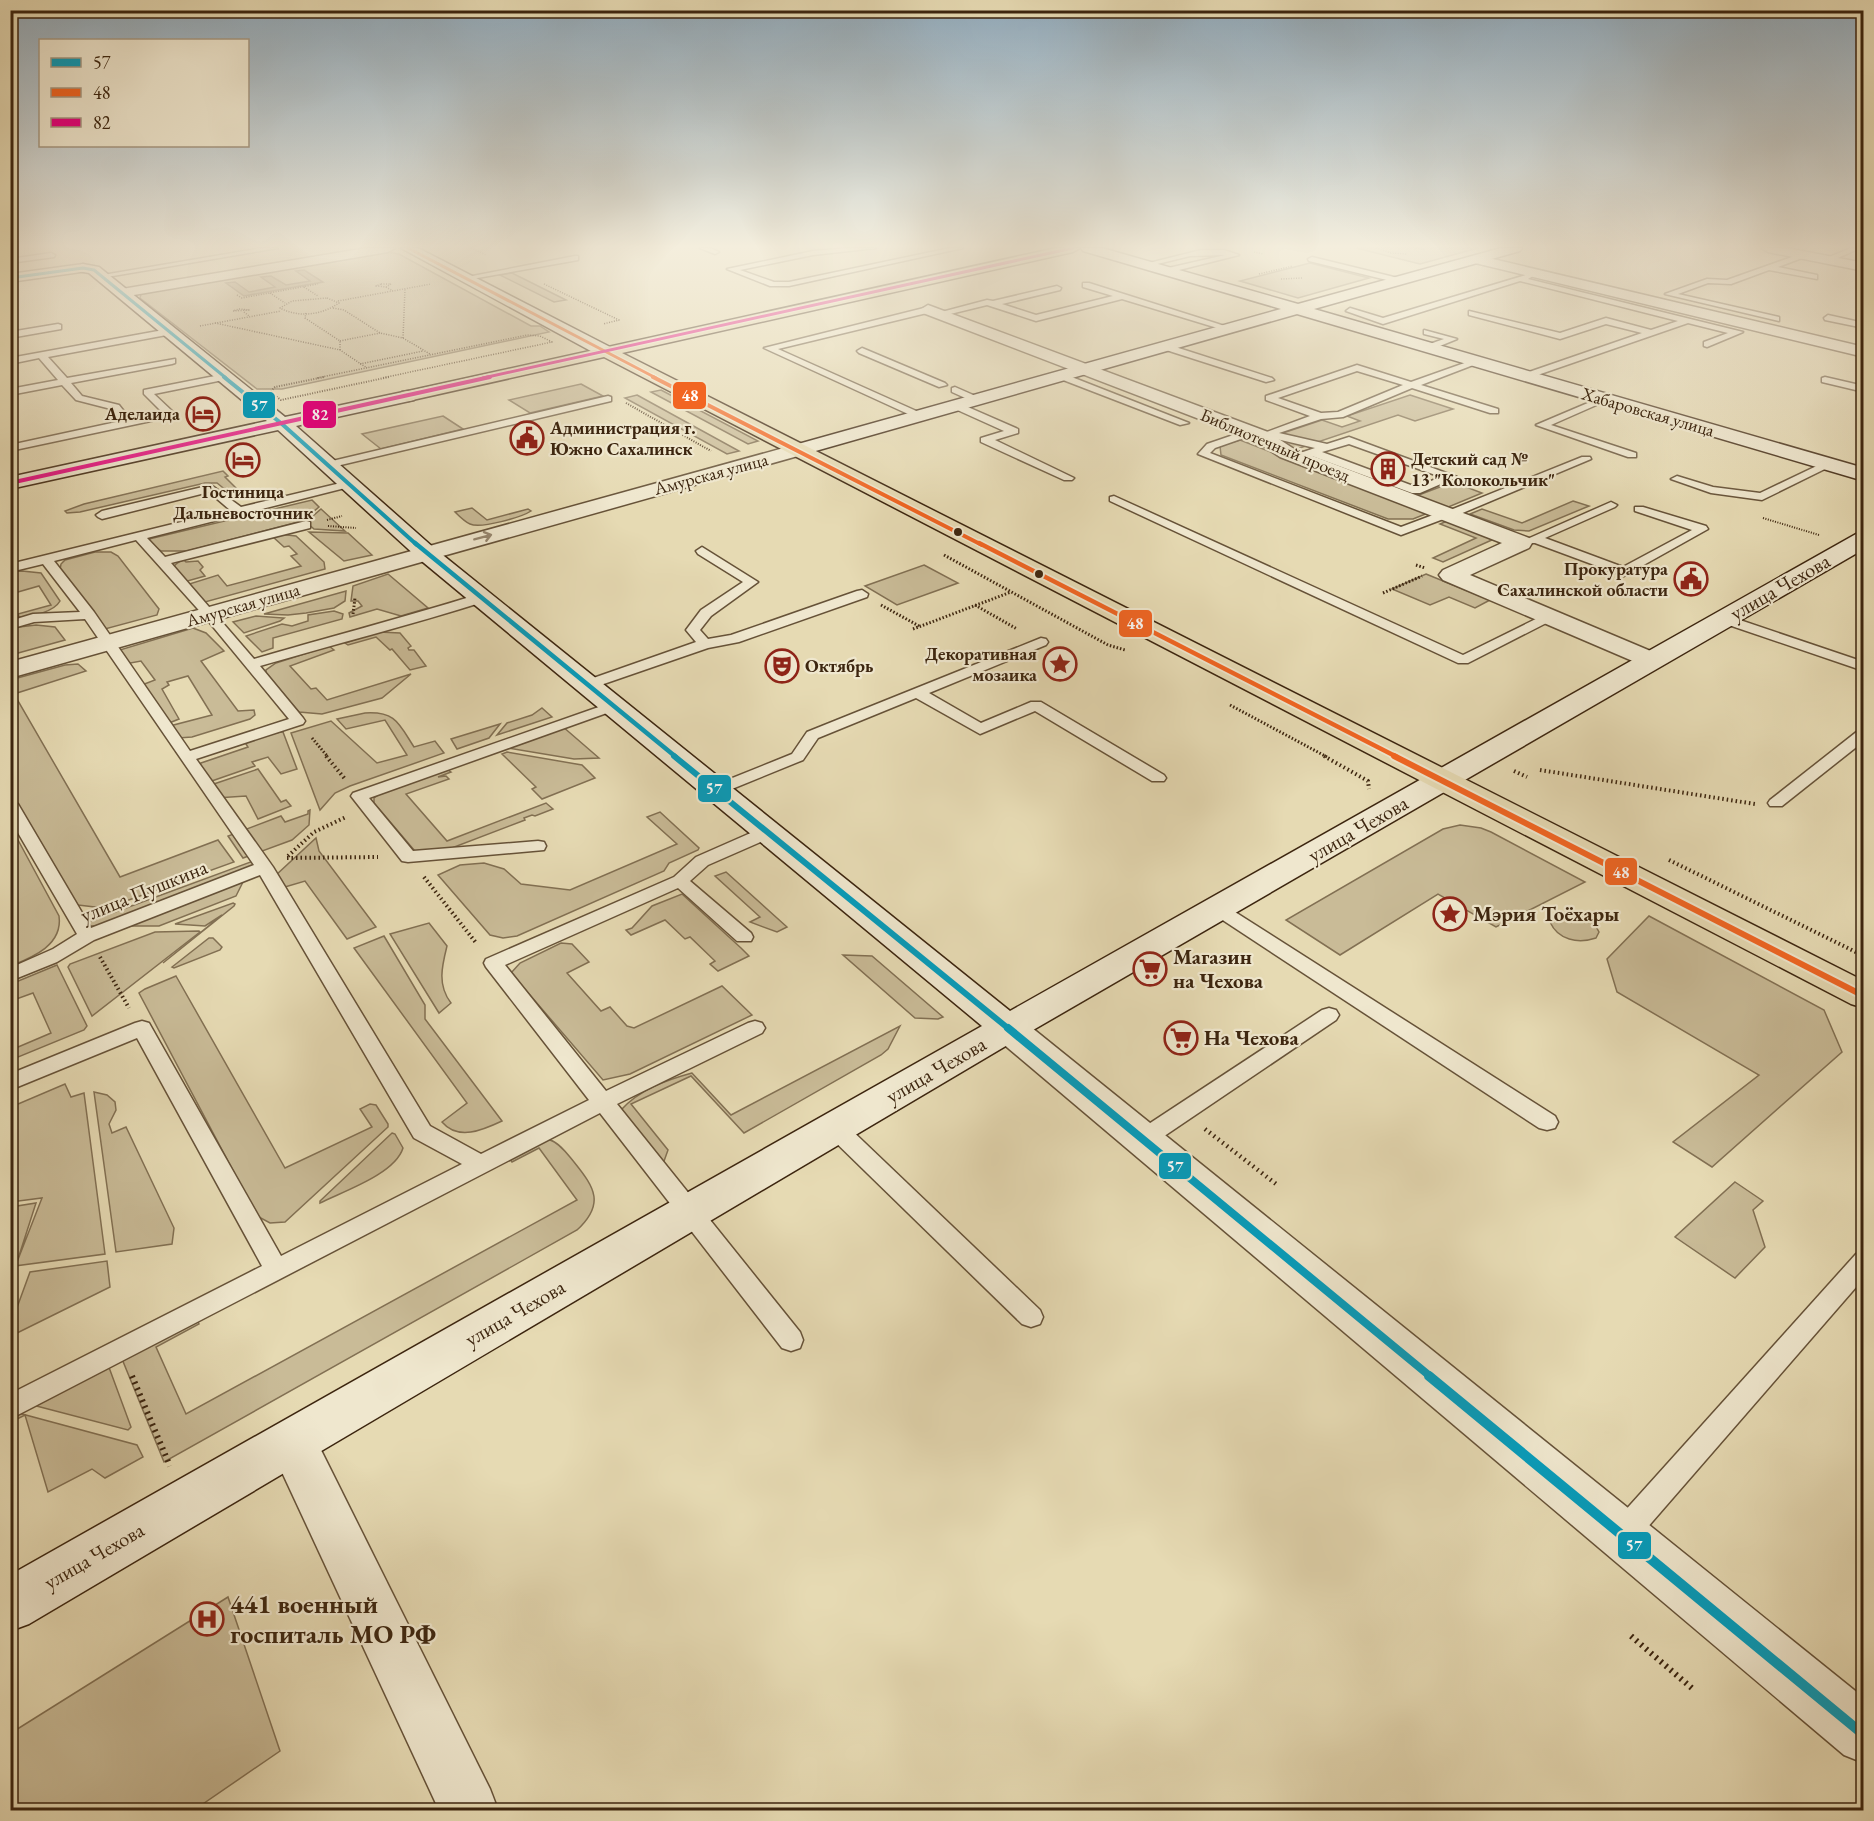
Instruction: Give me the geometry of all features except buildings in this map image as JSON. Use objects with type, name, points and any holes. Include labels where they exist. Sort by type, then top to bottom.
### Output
[{"type":"main road","points":[[408,396],[691,333]]},
{"type":"main road","points":[[606,352],[1863,996]]},
{"type":"street","points":[[170,333],[282,424],[426,553],[1143,1139],[1863,1735]]},
{"type":"street","points":[[570,333],[606,352]]},
{"type":"street","name":"Библиотечный проезд","points":[[987,333],[1260,434],[1271,445],[1305,455],[1447,514],[1529,541]]},
{"type":"street","name":"Амурская улица","points":[[10,670],[919,416],[956,398],[978,400],[1210,333]]},
{"type":"street","name":"Хабаровская улица","points":[[1398,333],[1427,340],[1476,362],[1863,475]]},
{"type":"street","points":[[1784,333],[1863,352]]},
{"type":"street","points":[[10,483],[408,396]]},
{"type":"street","name":"улица Чехова","points":[[10,1605],[1008,1028],[1863,539]]},
{"type":"street","points":[[1529,541],[1451,575],[1652,660]]},
{"type":"street","points":[[292,1442],[469,1810]]},
{"type":"lane","points":[[10,361],[164,333]]},
{"type":"lane","points":[[837,333],[769,348],[919,416]]},
{"type":"lane","points":[[1538,333],[1595,352]]},
{"type":"lane","points":[[1567,342],[1584,333]]},
{"type":"lane","points":[[1526,376],[1652,333]]},
{"type":"lane","points":[[1707,344],[1737,333]]},
{"type":"lane","points":[[77,338],[87,347]]},
{"type":"lane","points":[[1166,346],[1269,380]]},
{"type":"lane","points":[[862,351],[942,385]]},
{"type":"lane","points":[[41,355],[80,398],[115,407],[128,423]]},
{"type":"lane","points":[[10,392],[172,361]]},
{"type":"lane","points":[[1476,362],[1411,385],[1387,397],[1339,415],[1320,416],[1211,446],[1203,454],[1401,531],[1586,459]]},
{"type":"lane","points":[[1320,416],[1269,398],[1357,368],[1494,411]]},
{"type":"lane","points":[[10,448],[161,416],[167,411],[147,392],[225,376]]},
{"type":"lane","points":[[1061,376],[1184,423]]},
{"type":"lane","points":[[1825,380],[1863,389]]},
{"type":"lane","points":[[956,398],[1014,431],[986,440],[1068,478]]},
{"type":"lane","points":[[328,465],[608,399]]},
{"type":"lane","points":[[1605,399],[1541,425],[1632,455]]},
{"type":"lane","points":[[1260,434],[1301,440],[1328,447]]},
{"type":"lane","points":[[1348,440],[1451,477],[1416,491],[1305,455],[1348,440]]},
{"type":"lane","points":[[1677,479],[1711,490],[1762,497],[1827,464]]},
{"type":"lane","points":[[10,568],[349,484]]},
{"type":"lane","points":[[102,515],[211,488],[239,512]]},
{"type":"lane","points":[[1114,499],[1463,660],[1551,617]]},
{"type":"lane","points":[[1529,541],[1611,505]]},
{"type":"lane","points":[[1529,541],[1624,572],[1702,529],[1639,508]]},
{"type":"lane","points":[[162,562],[306,525]]},
{"type":"lane","points":[[139,536],[210,614],[298,721],[186,757]]},
{"type":"lane","points":[[702,551],[752,582],[706,613],[693,630],[705,644]]},
{"type":"lane","points":[[46,559],[89,615],[105,643],[264,867],[422,1132],[482,1165]]},
{"type":"lane","points":[[587,685],[705,644],[734,639],[862,594]]},
{"type":"lane","points":[[251,664],[366,631],[386,628],[481,598]]},
{"type":"lane","points":[[10,625],[33,618],[89,615]]},
{"type":"lane","points":[[1725,619],[1863,667]]},
{"type":"lane","points":[[716,790],[798,756],[812,735],[1041,642]]},
{"type":"lane","points":[[917,692],[980,729],[1036,705],[1158,777]]},
{"type":"lane","points":[[538,846],[408,857],[364,801],[613,706]]},
{"type":"lane","points":[[1776,803],[1863,733]]},
{"type":"lane","points":[[10,804],[87,936]]},
{"type":"lane","points":[[768,832],[702,861],[680,881],[493,963],[791,1340]]},
{"type":"lane","name":"улица Пушкина","points":[[10,975],[63,953],[87,936],[264,867]]},
{"type":"lane","points":[[680,881],[744,938]]},
{"type":"lane","points":[[1218,909],[1547,1122]]},
{"type":"lane","points":[[1143,1139],[1329,1015]]},
{"type":"lane","points":[[10,1083],[142,1028],[277,1270]]},
{"type":"lane","points":[[10,1407],[602,1102],[755,1028]]},
{"type":"lane","points":[[835,1128],[1031,1317]]},
{"type":"lane","points":[[1622,1535],[1863,1261]]},
{"type":"path","points":[[261,333],[340,350],[367,368]]},
{"type":"path","points":[[329,333],[340,340],[380,333],[403,338],[431,355]]},
{"type":"path","points":[[403,333],[403,338]]},
{"type":"path","points":[[275,387],[527,335]]},
{"type":"path","points":[[340,340],[340,350]]},
{"type":"path","points":[[360,364],[424,350]]},
{"type":"path","points":[[403,355],[410,359]]},
{"type":"path","points":[[382,359],[389,364]]},
{"type":"path","points":[[625,403],[714,453]]},
{"type":"path","points":[[1762,497],[1767,502],[1748,513],[1819,536]]},
{"type":"path","points":[[306,525],[356,528]]},
{"type":"path","points":[[942,550],[945,557],[1108,645],[1134,652]]},
{"type":"path","points":[[1383,593],[1426,574]]},
{"type":"path","points":[[913,629],[1020,588]]},
{"type":"path","points":[[862,594],[919,627]]},
{"type":"path","points":[[975,605],[1041,642]]},
{"type":"path","points":[[1227,703],[1362,776],[1370,786],[1367,791]]},
{"type":"path","points":[[264,867],[288,857],[314,832],[364,801],[298,721]]},
{"type":"path","points":[[1510,770],[1527,777]]},
{"type":"path","points":[[1540,770],[1752,804],[1776,803]]},
{"type":"path","points":[[288,857],[408,857],[493,963]]},
{"type":"path","points":[[1664,857],[1863,956]]},
{"type":"path","points":[[87,936],[142,1028]]},
{"type":"path","points":[[1184,1112],[1276,1184]]},
{"type":"path","points":[[122,1350],[172,1471]]},
{"type":"path","points":[[1631,1636],[1694,1690]]},
{"type":"shaded area","points":[[185,333],[544,333],[282,389],[257,389]]},
{"type":"shaded area","points":[[581,384],[603,396],[530,413],[509,400]]},
{"type":"shaded area","points":[[661,390],[758,441],[748,444],[651,392]]},
{"type":"shaded area","points":[[637,395],[739,451],[727,454],[625,398]]},
{"type":"shaded area","points":[[1410,395],[1453,409],[1415,421],[1398,415],[1294,450],[1276,443],[1283,433],[1322,420],[1342,427],[1360,421],[1347,416]]},
{"type":"shaded area","points":[[443,416],[463,429],[381,449],[362,434]]},
{"type":"shaded area","points":[[1240,440],[1428,513],[1413,519],[1388,519],[1221,455],[1220,446]]},
{"type":"shaded area","points":[[1316,456],[1419,495],[1453,482],[1482,493],[1446,508],[1312,457]]},
{"type":"shaded area","points":[[223,471],[228,476],[225,477],[237,489],[227,491],[217,483],[205,483],[80,512],[67,513],[65,511],[84,504]]},
{"type":"shaded area","points":[[312,500],[319,507],[302,521],[187,551],[161,551],[154,547],[149,539]]},
{"type":"shaded area","points":[[1573,501],[1589,506],[1529,531],[1514,530],[1470,514],[1482,509],[1522,523]]},
{"type":"shaded area","points":[[472,508],[487,520],[528,509],[531,511],[501,522],[483,525],[470,524],[455,512]]},
{"type":"shaded area","points":[[321,509],[345,531],[314,529],[306,522]]},
{"type":"shaded area","points":[[1447,521],[1494,539],[1443,562],[1433,558],[1476,538],[1440,524]]},
{"type":"shaded area","points":[[309,532],[348,533],[372,555],[344,561]]},
{"type":"shaded area","points":[[278,534],[296,536],[324,562],[325,569],[205,602],[186,585],[218,575],[227,586],[301,566],[291,556],[297,554],[289,546],[284,547],[272,536]]},
{"type":"shaded area","points":[[95,552],[111,552],[118,556],[159,609],[157,615],[105,629],[60,570],[65,560]]},
{"type":"shaded area","points":[[183,559],[186,562],[198,561],[203,567],[200,570],[205,576],[184,582],[174,569],[175,565]]},
{"type":"shaded area","points":[[924,565],[958,583],[897,605],[865,586]]},
{"type":"shaded area","points":[[11,572],[41,573],[60,601],[57,605],[42,613],[19,617],[18,614],[51,605],[39,586],[11,594]]},
{"type":"shaded area","points":[[388,574],[428,608],[401,616],[377,609],[350,617],[349,613],[362,606],[358,601],[351,601],[353,586]]},
{"type":"shaded area","points":[[1426,574],[1490,600],[1475,608],[1449,597],[1430,605],[1392,589]]},
{"type":"shaded area","points":[[346,591],[345,601],[334,608],[288,615],[264,614]]},
{"type":"shaded area","points":[[334,611],[343,614],[342,619],[273,638],[273,648],[262,652],[246,636],[282,624],[292,626],[308,621],[308,615]]},
{"type":"shaded area","points":[[256,616],[284,618],[244,633],[233,622]]},
{"type":"shaded area","points":[[36,625],[55,627],[65,640],[11,655],[11,628]]},
{"type":"shaded area","points":[[193,628],[206,633],[224,651],[201,661],[238,711],[254,710],[255,715],[250,719],[192,737],[178,738],[166,727],[212,715],[188,676],[167,682],[169,685],[162,689],[179,719],[164,725],[142,685],[155,680],[141,661],[125,664],[113,652]]},
{"type":"shaded area","points":[[379,632],[400,633],[411,646],[409,650],[414,650],[426,666],[410,670],[392,649],[390,650],[376,637],[348,645],[345,643]]},
{"type":"shaded area","points":[[329,646],[334,650],[290,666],[311,689],[316,688],[327,700],[411,674],[382,698],[322,714],[299,712],[266,673],[266,670],[276,663]]},
{"type":"shaded area","points":[[78,664],[86,671],[14,694],[120,877],[218,840],[234,862],[115,905],[95,907],[78,905],[61,890],[11,796],[10,680],[65,665]]},
{"type":"shaded area","points":[[542,708],[552,717],[497,735],[507,723],[532,715]]},
{"type":"shaded area","points":[[365,713],[384,714],[390,717],[400,726],[414,747],[435,741],[444,753],[350,786],[335,793],[320,810],[291,733],[331,721],[377,763],[407,755],[385,720],[346,729],[337,719]]},
{"type":"shaded area","points":[[500,724],[489,738],[457,749],[451,739]]},
{"type":"shaded area","points":[[562,726],[599,758],[574,759],[502,747]]},
{"type":"shaded area","points":[[283,732],[297,769],[281,774],[268,757],[252,762],[255,766],[206,783],[199,764],[248,747],[244,741]]},
{"type":"shaded area","points":[[507,752],[582,765],[595,778],[542,799],[532,789],[536,787],[502,754]]},
{"type":"shaded area","points":[[258,769],[281,802],[286,800],[291,806],[258,819],[246,796],[216,798],[208,786]]},
{"type":"shaded area","points":[[448,770],[451,772],[438,777],[446,776],[449,779],[406,794],[447,841],[546,803],[553,809],[524,818],[525,820],[436,854],[420,857],[374,803],[374,798],[381,793]]},
{"type":"shaded area","points":[[310,810],[309,825],[292,840],[243,858],[228,836],[281,816],[285,822],[308,814]]},
{"type":"shaded area","points":[[660,812],[699,848],[698,850],[669,863],[664,871],[517,936],[503,938],[490,935],[438,875],[460,865],[484,863],[504,869],[521,884],[570,890],[677,844],[647,817]]},
{"type":"shaded area","points":[[1460,825],[1491,832],[1585,882],[1496,927],[1438,894],[1340,955],[1286,920],[1443,829]]},
{"type":"shaded area","points":[[11,827],[59,916],[59,926],[56,935],[45,948],[11,966]]},
{"type":"shaded area","points":[[316,838],[319,851],[376,927],[347,939],[305,881],[278,889],[275,876]]},
{"type":"shaded area","points":[[264,857],[247,874],[236,896],[159,926],[90,926],[88,922]]},
{"type":"shaded area","points":[[726,872],[787,927],[777,932],[750,922],[760,917],[715,876]]},
{"type":"shaded area","points":[[682,894],[749,956],[718,971],[710,964],[715,961],[690,937],[685,939],[665,920],[631,935],[626,930],[632,928],[652,906]]},
{"type":"shaded area","points":[[233,903],[234,906],[163,963],[222,915],[205,926],[175,924]]},
{"type":"shaded area","points":[[1563,913],[1588,919],[1599,932],[1596,938],[1582,941],[1563,937],[1550,922],[1553,916]]},
{"type":"shaded area","points":[[1649,916],[1824,1010],[1842,1052],[1712,1167],[1673,1142],[1759,1075],[1617,992],[1607,959]]},
{"type":"shaded area","points":[[429,923],[447,946],[442,968],[442,982],[451,1003],[439,1013],[390,934]]},
{"type":"shaded area","points":[[199,931],[92,1016],[68,967],[70,964],[155,932]]},
{"type":"shaded area","points":[[384,936],[425,1005],[425,1019],[502,1121],[471,1132],[455,1131],[442,1122],[467,1103],[354,948]]},
{"type":"shaded area","points":[[209,938],[213,938],[222,947],[220,950],[172,967]]},
{"type":"shaded area","points":[[561,943],[572,944],[589,962],[567,973],[601,1011],[610,1007],[627,1026],[634,1028],[722,986],[752,1015],[630,1074],[603,1080],[511,973],[520,963]]},
{"type":"shaded area","points":[[843,955],[872,956],[943,1017],[938,1019],[915,1018]]},
{"type":"shaded area","points":[[57,965],[87,1026],[84,1030],[11,1060],[11,1050],[51,1033],[33,993],[11,1001],[11,984]]},
{"type":"shaded area","points":[[176,976],[285,1168],[372,1127],[360,1109],[370,1104],[376,1105],[388,1124],[388,1127],[285,1222],[270,1223],[257,1216],[139,993]]},
{"type":"shaded area","points":[[900,1026],[888,1049],[881,1055],[744,1133],[691,1076],[631,1104],[668,1150],[663,1164],[621,1110],[636,1097],[654,1087],[692,1073],[731,1115]]},
{"type":"shaded area","points":[[65,1084],[71,1097],[84,1093],[105,1254],[15,1266],[11,1281],[11,1207],[36,1203],[17,1262],[42,1198],[11,1202],[11,1107]]},
{"type":"shaded area","points":[[94,1092],[107,1095],[115,1102],[116,1110],[109,1124],[112,1133],[126,1127],[174,1228],[172,1244],[116,1252]]},
{"type":"shaded area","points":[[392,1133],[395,1134],[403,1148],[390,1166],[368,1181],[320,1203],[320,1201]]},
{"type":"shaded area","points":[[531,1140],[548,1140],[557,1144],[581,1171],[592,1188],[594,1204],[586,1221],[577,1230],[164,1462],[120,1354],[194,1312],[199,1324],[156,1347],[186,1414],[577,1200],[539,1148],[512,1162],[507,1155]]},
{"type":"shaded area","points":[[1735,1182],[1763,1201],[1753,1210],[1765,1247],[1735,1278],[1675,1237]]},
{"type":"shaded area","points":[[107,1261],[110,1287],[11,1336],[11,1315],[15,1313],[30,1272]]},
{"type":"shaded area","points":[[107,1362],[131,1427],[128,1430],[25,1403]]},
{"type":"shaded area","points":[[11,1411],[137,1445],[143,1457],[105,1478],[92,1469],[48,1492],[25,1415],[11,1422]]},
{"type":"shaded area","points":[[228,1597],[280,1751],[194,1810],[11,1810],[11,1733]]},
{"type":"transit line","name":"57","points":[[171,333],[282,424],[426,553],[1008,1028],[1864,1735]]},
{"type":"transit line","name":"48","points":[[570,333],[1864,996]]},
{"type":"transit line","name":"82","points":[[10,483],[689,333]]},
{"type":"place","name":"Аделаида","points":[[203,414]]},
{"type":"place","name":"Администрация г. Южно Сахалинск","points":[[527,438]]},
{"type":"place","name":"Гостиница Дальневосточник","points":[[243,460]]},
{"type":"place","name":"Детский сад № 13 \"Колокольчик\"","points":[[1388,469]]},
{"type":"place","name":"Прокуратура Сахалинской области","points":[[1691,579]]},
{"type":"place","name":"Декоративная мозаика","points":[[1060,664]]},
{"type":"place","name":"Октябрь","points":[[782,666]]},
{"type":"place","name":"Мэрия Тоёхары","points":[[1450,914]]},
{"type":"place","name":"Магазин на Чехова","points":[[1150,969]]},
{"type":"place","name":"На Чехова","points":[[1181,1038]]},
{"type":"place","name":"441 военный госпиталь МО РФ","points":[[207,1619]]}]
